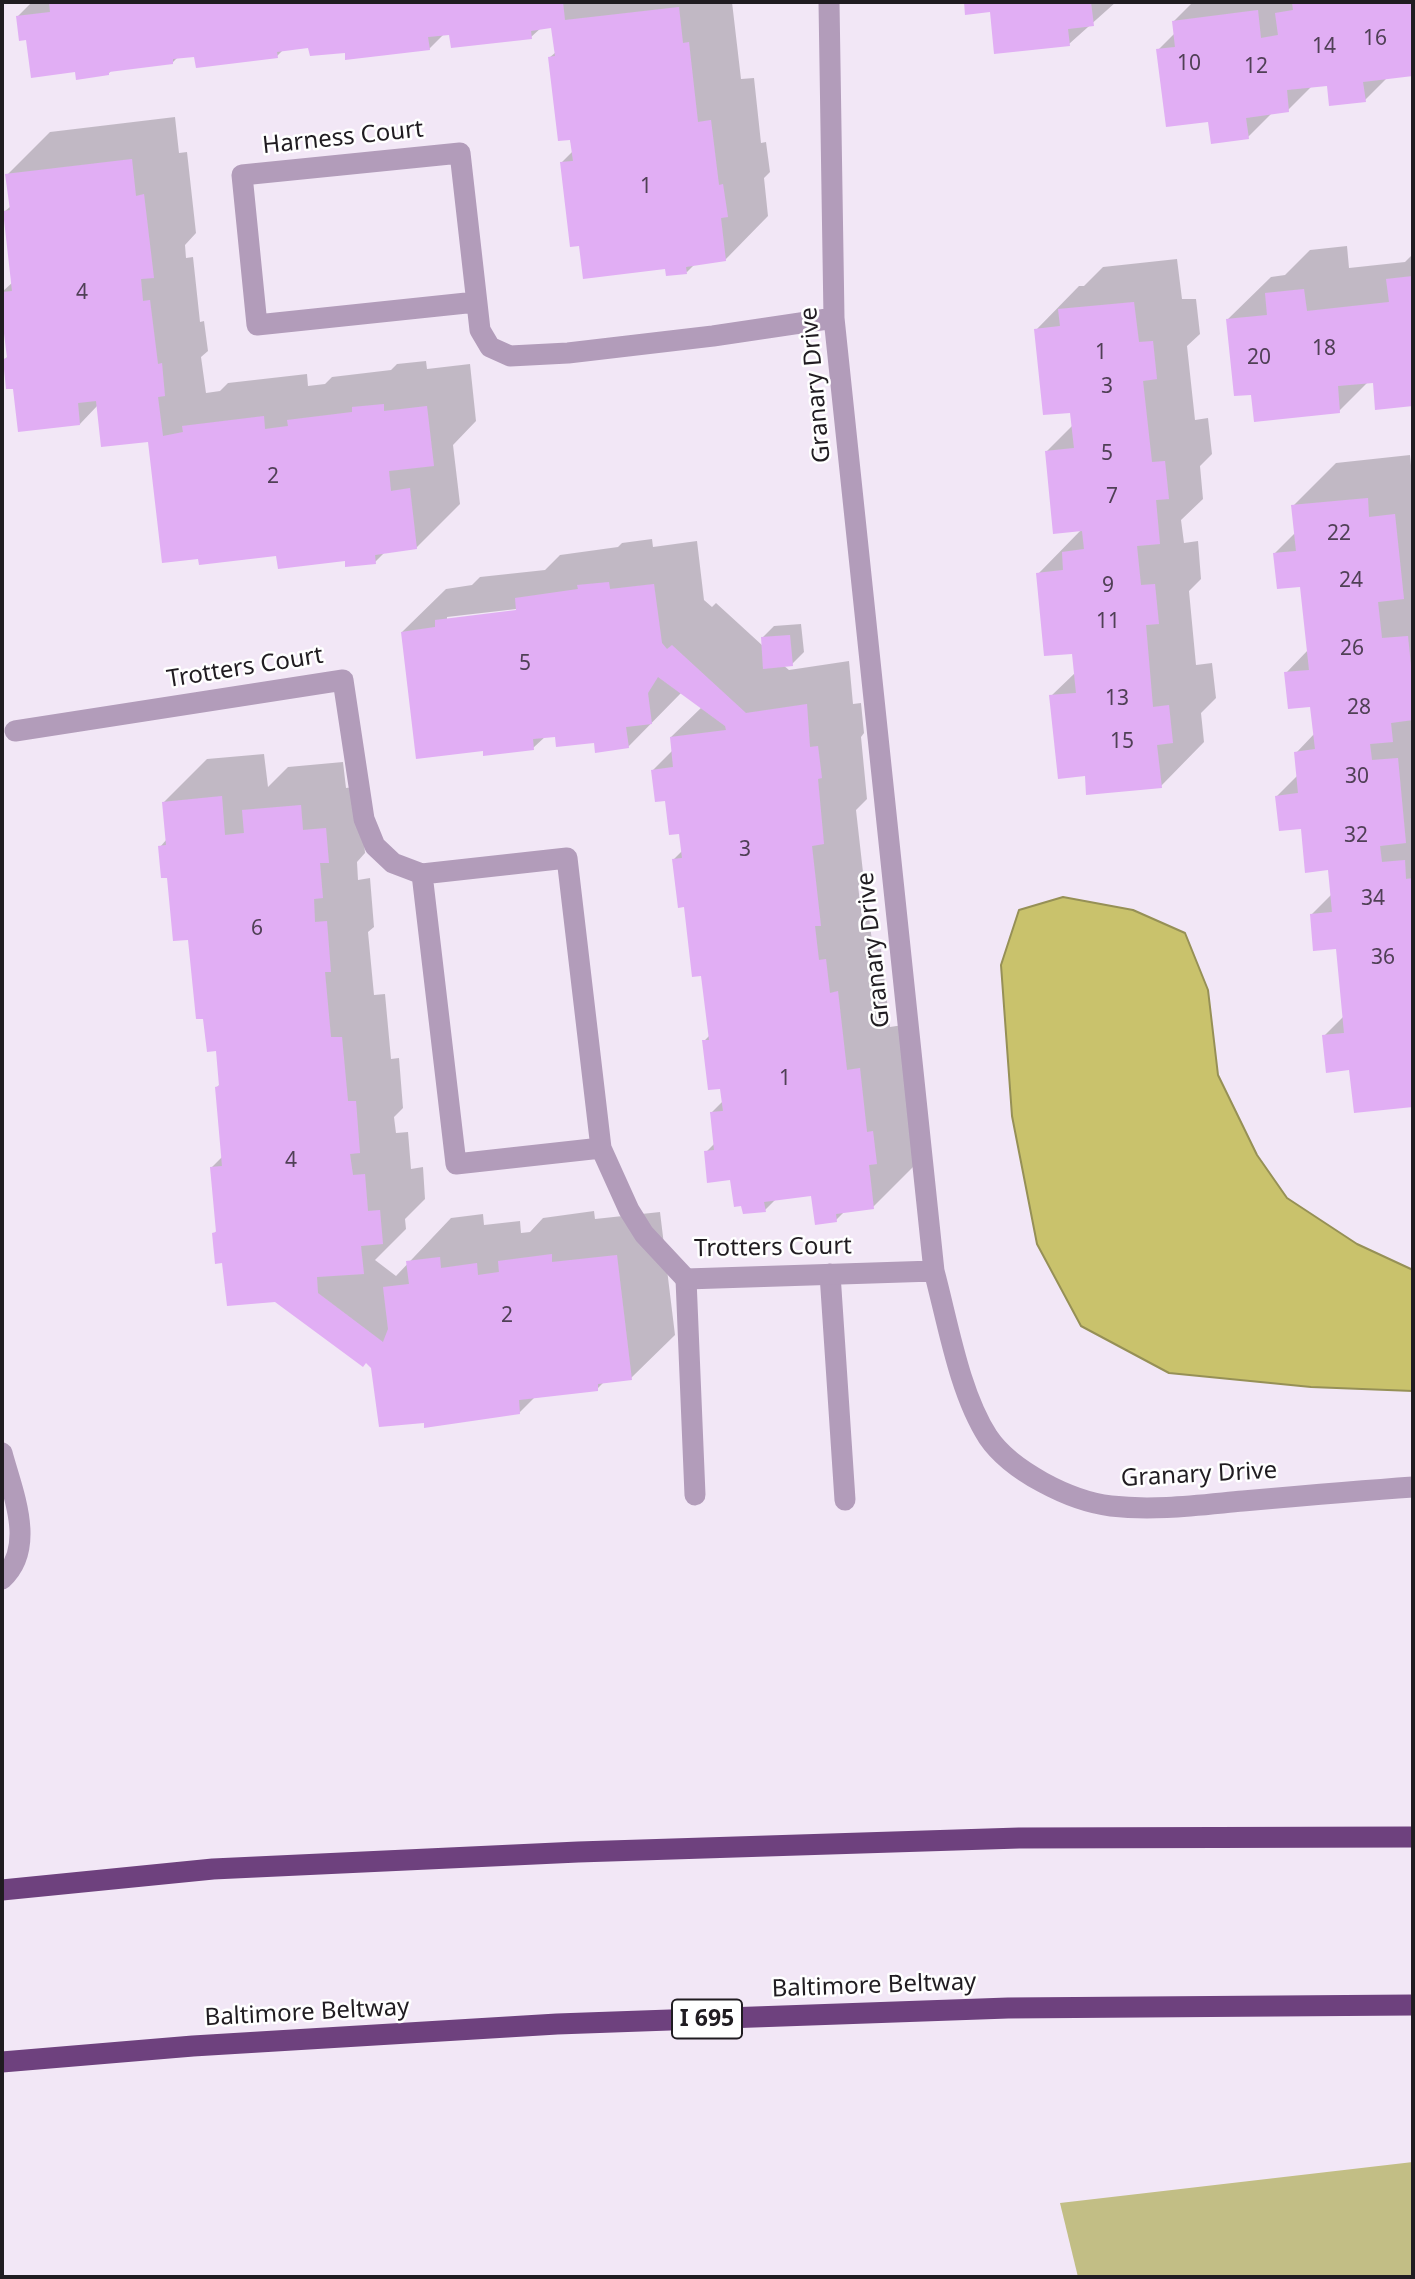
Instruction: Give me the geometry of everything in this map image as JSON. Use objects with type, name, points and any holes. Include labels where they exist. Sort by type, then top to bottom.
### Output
[{"type":"highway","points":[[2,1890],[214,1869],[592,1851],[1019,1838],[1413,1837]]},
{"type":"highway","name":"Baltimore Beltway","points":[[2,2062],[193,2046],[557,2024],[1008,2008],[1413,2005]]},
{"type":"street","name":"Granary Drive","points":[[829,2],[834,318],[934,1270],[969,1401],[989,1438],[1007,1458],[1070,1496],[1109,1506],[1162,1508],[1413,1487]]},
{"type":"street","name":"Harness Court","points":[[476,302],[257,325],[242,175],[460,153],[480,330],[490,347],[510,356],[568,353],[713,337],[834,318]]},
{"type":"street","name":"Trotters Court","points":[[15,731],[343,680],[364,819],[375,846],[393,863],[422,874],[567,858],[601,1148],[629,1210],[644,1234],[686,1279],[934,1270]]},
{"type":"street","points":[[422,874],[456,1164],[601,1148]]},
{"type":"street","points":[[830,1274],[845,1500]]},
{"type":"street","points":[[686,1279],[695,1495]]},
{"type":"street","points":[[2,1453],[19,1520],[20,1547],[11,1570],[2,1579]]},
{"type":"shaded area","points":[[1063,897],[1133,910],[1185,933],[1208,990],[1218,1075],[1257,1155],[1287,1198],[1357,1244],[1413,1270],[1413,1391],[1311,1387],[1169,1373],[1081,1326],[1037,1244],[1012,1116],[1001,965],[1019,910]]},
{"type":"shaded area","points":[[1413,2162],[1413,2277],[1078,2277],[1060,2203]]},
{"type":"building","points":[[49,2],[563,2],[565,20],[679,7],[683,43],[689,42],[698,122],[711,120],[719,185],[723,184],[728,217],[721,218],[726,261],[686,267],[687,274],[666,276],[665,269],[583,279],[579,246],[570,247],[560,162],[573,161],[570,140],[558,141],[548,57],[555,56],[551,28],[531,31],[532,39],[451,48],[449,35],[428,37],[430,50],[345,60],[345,53],[310,56],[308,48],[277,52],[278,58],[196,68],[194,57],[173,59],[173,64],[109,72],[109,75],[76,80],[75,72],[31,78],[26,40],[19,41],[16,16],[50,12]]},
{"type":"building","points":[[964,2],[1091,2],[1094,26],[1068,29],[1070,46],[994,54],[990,12],[965,15]]},
{"type":"building","points":[[1292,2],[1413,2],[1413,76],[1363,82],[1366,102],[1329,106],[1327,86],[1287,90],[1289,112],[1246,118],[1249,139],[1211,144],[1208,122],[1166,127],[1156,49],[1175,47],[1172,21],[1258,10],[1261,38],[1278,35],[1275,13],[1293,10]]},
{"type":"building","points":[[132,159],[136,196],[144,194],[154,278],[141,279],[143,301],[150,300],[158,364],[162,363],[165,396],[158,397],[163,436],[183,432],[182,426],[264,416],[265,429],[288,426],[287,420],[352,412],[352,407],[384,404],[384,411],[427,406],[434,466],[389,471],[391,491],[410,488],[417,549],[375,555],[376,564],[345,567],[345,561],[278,569],[276,556],[199,565],[198,559],[162,563],[148,442],[101,447],[96,401],[78,403],[80,425],[18,432],[13,389],[6,389],[3,359],[7,358],[2,292],[12,291],[3,211],[10,210],[5,174]]},
{"type":"building","points":[[1413,276],[1413,406],[1375,410],[1373,383],[1338,386],[1340,413],[1254,422],[1251,395],[1234,396],[1226,319],[1267,315],[1265,293],[1304,289],[1307,311],[1389,302],[1386,279]]},
{"type":"building","points":[[1134,302],[1139,342],[1153,341],[1157,379],[1143,381],[1152,462],[1165,461],[1169,499],[1156,500],[1160,544],[1137,546],[1141,585],[1155,584],[1159,624],[1146,625],[1153,707],[1169,705],[1173,743],[1157,745],[1162,788],[1086,795],[1085,776],[1058,779],[1049,695],[1076,693],[1072,654],[1044,656],[1036,573],[1063,570],[1062,552],[1084,549],[1082,531],[1053,534],[1045,451],[1074,448],[1070,413],[1043,415],[1034,329],[1060,326],[1058,309]]},
{"type":"building","points":[[1368,498],[1369,517],[1395,514],[1404,599],[1378,602],[1382,638],[1408,636],[1413,686],[1413,720],[1391,723],[1393,742],[1370,744],[1372,760],[1398,758],[1406,843],[1380,846],[1382,862],[1405,860],[1406,879],[1413,878],[1413,1107],[1354,1113],[1349,1070],[1326,1073],[1322,1035],[1344,1033],[1336,949],[1313,951],[1310,914],[1332,912],[1328,870],[1305,873],[1301,829],[1279,831],[1275,796],[1298,793],[1294,752],[1315,749],[1310,707],[1288,709],[1284,672],[1309,670],[1300,587],[1277,589],[1273,553],[1296,551],[1291,505]]},
{"type":"building","points":[[609,582],[610,589],[654,584],[662,643],[667,649],[672,645],[746,713],[807,704],[810,747],[818,746],[822,778],[818,779],[824,844],[812,846],[821,926],[815,926],[819,960],[826,959],[830,993],[838,991],[847,1070],[860,1068],[867,1132],[873,1131],[877,1164],[869,1165],[874,1209],[836,1214],[837,1222],[815,1225],[811,1196],[764,1202],[766,1212],[743,1214],[741,1206],[734,1207],[730,1180],[707,1183],[704,1151],[714,1150],[710,1112],[723,1111],[720,1089],[708,1090],[702,1040],[709,1040],[701,976],[692,977],[684,907],[678,908],[672,859],[682,858],[679,834],[669,835],[665,801],[655,802],[651,770],[673,767],[670,737],[726,730],[725,726],[658,677],[648,693],[652,724],[626,727],[629,748],[595,753],[594,743],[556,747],[555,737],[533,739],[534,750],[483,756],[483,751],[416,759],[401,632],[435,627],[435,620],[516,610],[515,598],[578,589],[577,585]]},
{"type":"building","points":[[790,635],[793,666],[763,669],[761,637]]},
{"type":"building","points":[[222,796],[225,835],[244,833],[242,810],[301,805],[303,830],[326,828],[329,863],[320,863],[323,898],[314,899],[315,922],[327,921],[331,972],[325,972],[331,1037],[342,1037],[348,1101],[356,1101],[360,1153],[350,1154],[353,1175],[365,1174],[368,1211],[380,1210],[383,1244],[361,1246],[364,1274],[317,1277],[318,1293],[383,1342],[388,1329],[383,1287],[409,1284],[406,1261],[440,1257],[441,1268],[477,1263],[478,1275],[499,1272],[498,1261],[552,1254],[552,1262],[617,1255],[632,1380],[598,1384],[598,1391],[519,1400],[520,1414],[424,1428],[424,1423],[379,1427],[371,1368],[366,1363],[363,1367],[275,1302],[227,1306],[222,1263],[215,1264],[212,1233],[216,1232],[210,1167],[222,1166],[215,1087],[219,1086],[216,1051],[207,1052],[203,1019],[196,1019],[188,940],[173,941],[167,878],[161,878],[158,846],[166,845],[162,802]]}]
